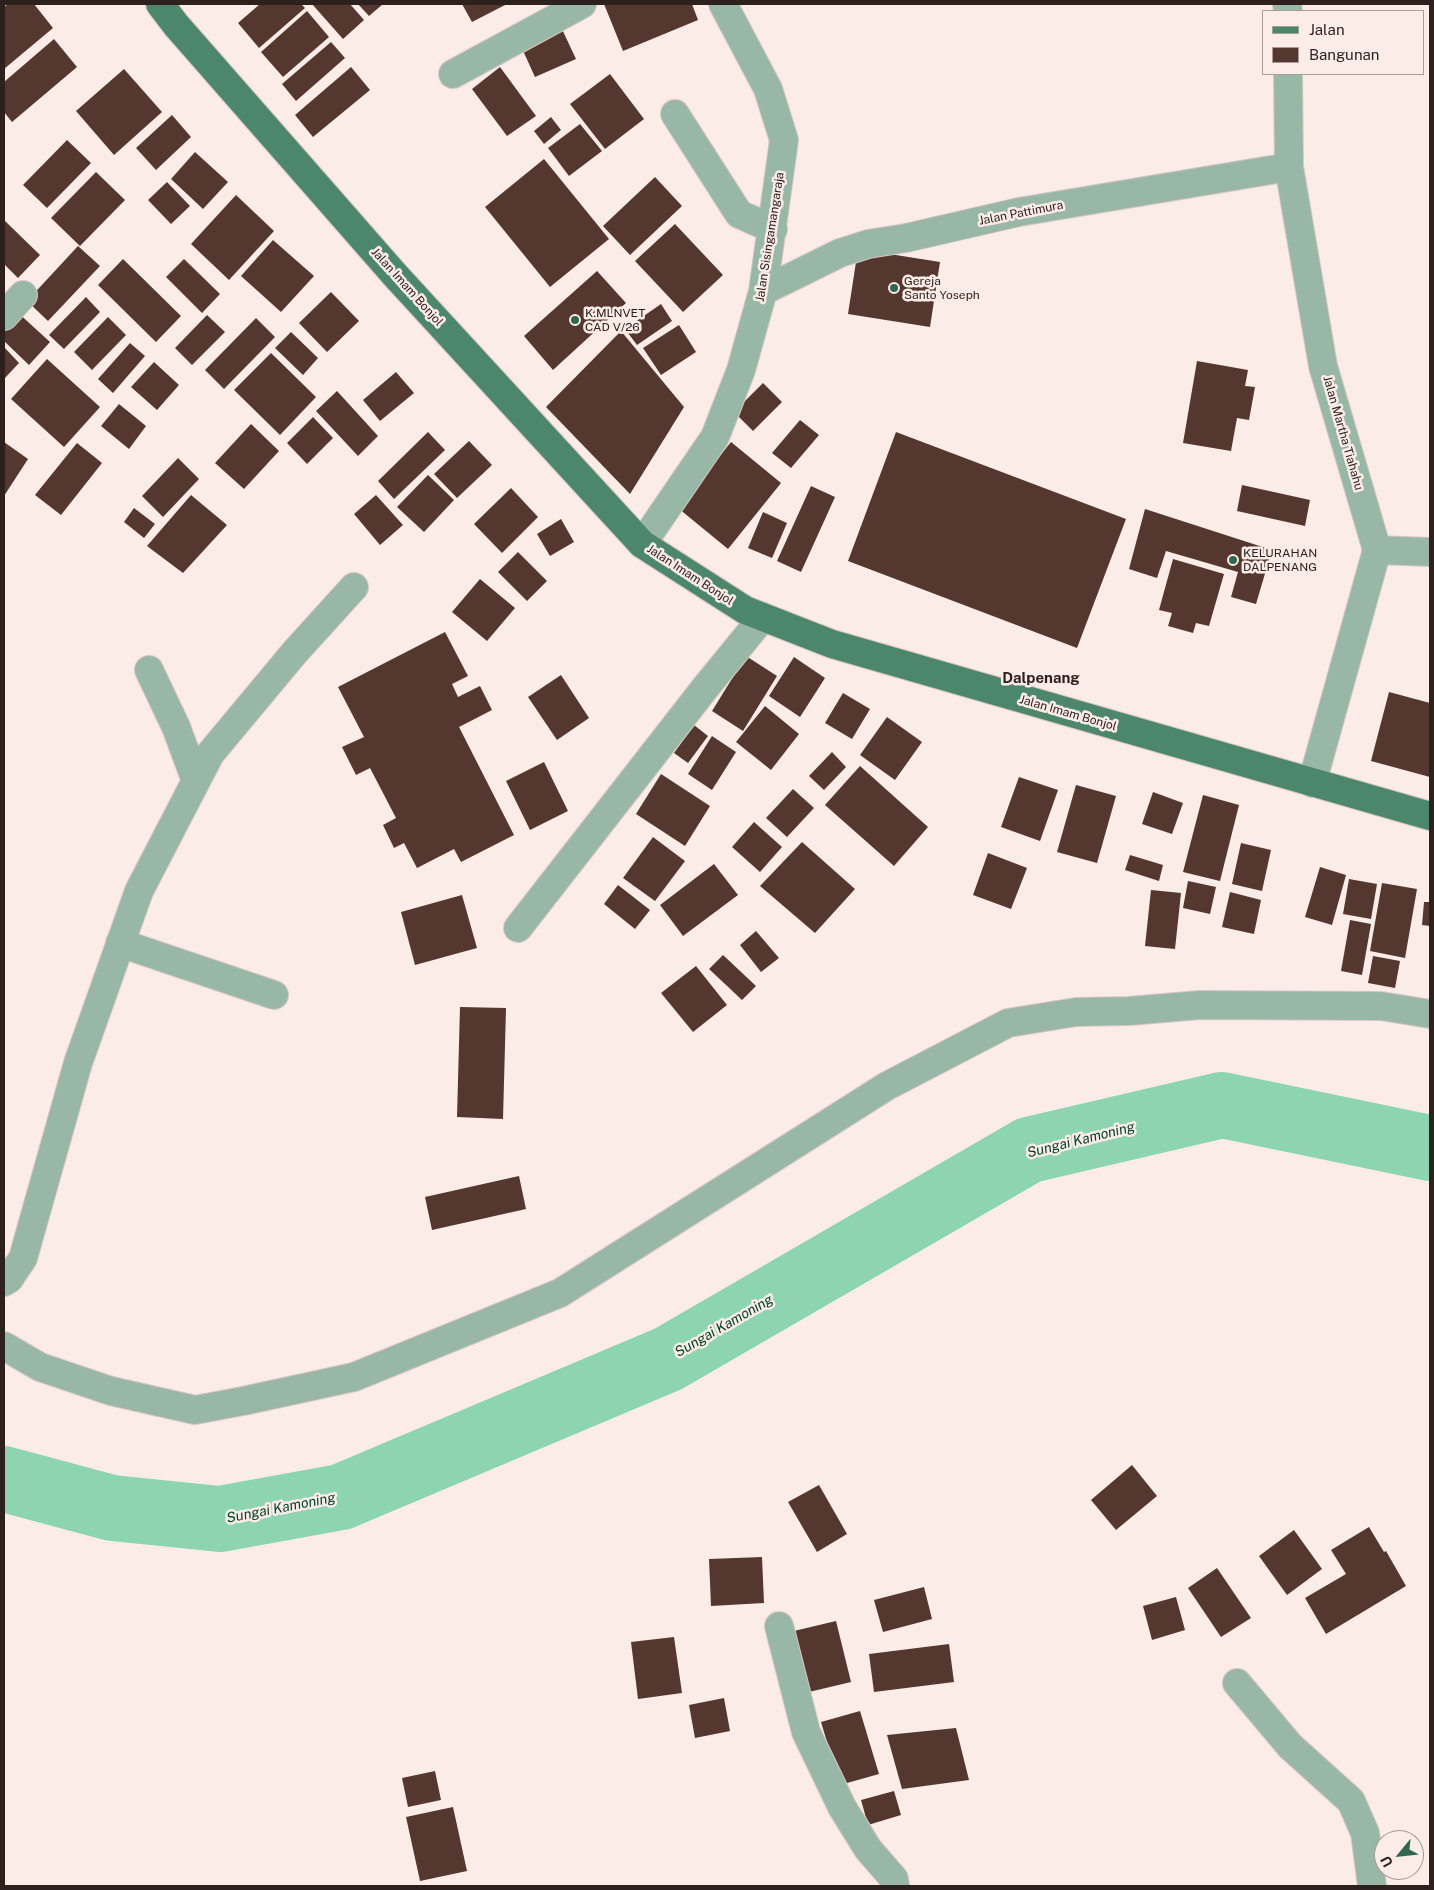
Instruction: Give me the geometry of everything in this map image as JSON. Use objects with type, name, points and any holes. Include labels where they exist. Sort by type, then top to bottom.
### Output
[{"type":"main road","name":"Jalan Imam Bonjol","points":[[160,4],[176,25],[395,274],[642,544],[745,610],[832,644],[1312,784],[1430,816]]},
{"type":"street","points":[[453,74],[582,4]]},
{"type":"street","name":"Jalan Sisingamangaraja","points":[[642,544],[715,437],[742,370],[763,291],[773,229],[784,140],[768,89],[723,4]]},
{"type":"street","name":"Jalan Martha Tiahahu","points":[[1288,75],[1289,167],[1323,366],[1377,550]]},
{"type":"street","points":[[675,114],[739,214],[773,229]]},
{"type":"street","name":"Jalan Pattimura","points":[[763,291],[840,253],[868,244],[906,238],[1019,212],[1289,167]]},
{"type":"street","points":[[4,316],[24,295]]},
{"type":"street","points":[[1312,784],[1377,550],[1430,552]]},
{"type":"street","points":[[4,1282],[9,1279],[24,1258],[78,1063],[139,891],[210,754],[295,652],[354,586]]},
{"type":"street","points":[[518,928],[705,688],[763,617]]},
{"type":"street","points":[[149,670],[176,727],[196,781]]},
{"type":"street","points":[[120,943],[274,995]]},
{"type":"street","points":[[4,1346],[40,1367],[112,1391],[195,1410],[354,1377],[560,1293],[887,1086],[1008,1023],[1076,1012],[1129,1011],[1200,1004],[1381,1006],[1430,1014]]},
{"type":"street","points":[[778,1626],[806,1732],[842,1807],[868,1848],[894,1879],[895,1886]]},
{"type":"street","points":[[1237,1682],[1290,1746],[1351,1801],[1365,1833],[1372,1886]]},
{"type":"building","points":[[8,4],[34,4],[53,28],[4,69],[4,7]]},
{"type":"building","points":[[260,4],[301,4],[305,8],[259,48],[238,23]]},
{"type":"building","points":[[312,4],[350,4],[364,20],[343,39]]},
{"type":"building","points":[[358,4],[383,4],[369,16]]},
{"type":"building","points":[[462,4],[507,4],[472,22]]},
{"type":"building","points":[[604,4],[692,4],[698,20],[623,51]]},
{"type":"building","points":[[307,11],[329,37],[283,77],[261,52]]},
{"type":"building","points":[[561,27],[576,59],[535,77],[520,44]]},
{"type":"building","points":[[54,39],[77,67],[12,122],[4,112],[4,82]]},
{"type":"building","points":[[331,42],[345,58],[296,101],[282,84]]},
{"type":"building","points":[[351,67],[370,90],[313,137],[295,115]]},
{"type":"building","points":[[500,67],[536,116],[507,136],[472,89]]},
{"type":"building","points":[[124,69],[162,112],[114,155],[76,111]]},
{"type":"building","points":[[610,74],[644,119],[605,149],[570,104]]},
{"type":"building","points":[[172,115],[191,137],[156,170],[136,148]]},
{"type":"building","points":[[551,117],[561,130],[544,144],[534,131]]},
{"type":"building","points":[[580,124],[602,151],[569,176],[548,148]]},
{"type":"building","points":[[67,140],[91,163],[47,208],[23,185]]},
{"type":"building","points":[[195,152],[228,182],[203,209],[171,179]]},
{"type":"building","points":[[544,159],[609,239],[550,287],[485,207]]},
{"type":"building","points":[[96,172],[125,200],[80,246],[51,218]]},
{"type":"building","points":[[655,177],[682,206],[630,255],[603,226]]},
{"type":"building","points":[[167,182],[190,206],[171,224],[148,200]]},
{"type":"building","points":[[236,195],[274,231],[229,280],[191,244]]},
{"type":"building","points":[[4,220],[40,255],[18,278],[4,264]]},
{"type":"building","points":[[675,224],[723,275],[683,312],[635,261]]},
{"type":"building","points":[[273,240],[314,276],[281,312],[241,276]]},
{"type":"building","points":[[78,246],[100,266],[48,321],[27,301]]},
{"type":"building","name":"Gereja Santo Yoseph","points":[[858,249],[940,262],[930,327],[848,314]]},
{"type":"building","points":[[123,259],[181,316],[156,342],[98,285]]},
{"type":"building","points":[[184,259],[220,294],[202,313],[166,277]]},
{"type":"building","name":"K.MLNVET CAD V/26","points":[[597,271],[626,303],[553,370],[524,336]]},
{"type":"building","points":[[331,292],[359,321],[327,352],[299,323]]},
{"type":"building","points":[[86,297],[100,312],[64,349],[49,335]]},
{"type":"building","points":[[661,304],[672,321],[637,345],[625,329]]},
{"type":"building","points":[[15,310],[50,342],[29,365],[4,341],[4,322]]},
{"type":"building","points":[[207,315],[225,332],[192,365],[175,348]]},
{"type":"building","points":[[108,317],[126,335],[92,370],[74,352]]},
{"type":"building","points":[[256,318],[275,337],[224,389],[205,370]]},
{"type":"building","points":[[679,325],[696,352],[661,375],[643,348]]},
{"type":"building","points":[[621,331],[684,407],[630,494],[546,407]]},
{"type":"building","points":[[291,332],[318,358],[303,375],[275,348]]},
{"type":"building","points":[[130,343],[145,356],[113,393],[98,379]]},
{"type":"building","points":[[4,347],[19,363],[4,379]]},
{"type":"building","points":[[271,353],[316,397],[280,435],[234,390]]},
{"type":"building","points":[[47,359],[100,407],[64,447],[11,399]]},
{"type":"building","points":[[1197,361],[1248,370],[1245,386],[1255,387],[1249,420],[1237,418],[1231,451],[1183,443]]},
{"type":"building","points":[[154,362],[179,385],[157,410],[131,387]]},
{"type":"building","points":[[396,372],[414,393],[380,421],[363,400]]},
{"type":"building","points":[[763,383],[782,402],[753,431],[734,412]]},
{"type":"building","points":[[337,391],[378,436],[358,456],[316,411]]},
{"type":"building","points":[[119,404],[146,426],[129,449],[101,426]]},
{"type":"building","points":[[313,417],[333,438],[307,464],[287,443]]},
{"type":"building","points":[[800,420],[819,435],[791,468],[772,453]]},
{"type":"building","points":[[251,424],[279,451],[244,489],[215,463]]},
{"type":"building","points":[[428,432],[445,450],[394,499],[378,481]]},
{"type":"building","points":[[896,432],[1126,519],[1077,648],[848,561]]},
{"type":"building","points":[[469,441],[492,465],[457,498],[434,474]]},
{"type":"building","points":[[4,442],[28,459],[4,496]]},
{"type":"building","points":[[731,442],[781,483],[728,549],[678,508]]},
{"type":"building","points":[[77,443],[102,463],[61,515],[35,495]]},
{"type":"building","points":[[178,458],[199,479],[163,517],[142,496]]},
{"type":"building","points":[[428,475],[454,500],[424,532],[397,507]]},
{"type":"building","points":[[1242,485],[1310,500],[1305,526],[1237,511]]},
{"type":"building","points":[[811,486],[835,497],[801,572],[777,561]]},
{"type":"building","points":[[511,488],[538,517],[502,553],[474,524]]},
{"type":"building","points":[[191,495],[227,525],[183,573],[147,546]]},
{"type":"building","points":[[376,495],[403,525],[380,545],[354,514]]},
{"type":"building","points":[[134,508],[155,524],[144,538],[124,522]]},
{"type":"building","name":"KELURAHAN DALPENANG","points":[[1145,509],[1272,550],[1256,604],[1231,597],[1238,572],[1166,551],[1157,578],[1129,569]]},
{"type":"building","points":[[763,512],[787,523],[772,558],[748,548]]},
{"type":"building","points":[[561,519],[574,542],[550,556],[537,534]]},
{"type":"building","points":[[518,552],[547,581],[527,601],[498,572]]},
{"type":"building","name":"KELURAHAN DALPENANG","points":[[1173,559],[1224,574],[1209,626],[1196,623],[1193,633],[1168,626],[1172,613],[1159,610]]},
{"type":"building","points":[[480,579],[515,608],[487,641],[452,612]]},
{"type":"building","points":[[445,632],[468,676],[452,684],[458,697],[480,686],[492,710],[459,727],[514,835],[461,862],[454,849],[417,868],[404,843],[394,848],[383,825],[396,818],[370,768],[356,775],[342,747],[364,737],[338,687]]},
{"type":"building","points":[[746,656],[777,676],[743,731],[712,711]]},
{"type":"building","points":[[794,657],[825,678],[800,717],[769,696]]},
{"type":"building","points":[[561,675],[589,718],[557,740],[528,697]]},
{"type":"building","points":[[1389,692],[1430,703],[1430,777],[1371,761]]},
{"type":"building","points":[[843,693],[870,709],[852,739],[825,723]]},
{"type":"building","points":[[765,706],[799,734],[771,770],[736,742]]},
{"type":"building","points":[[887,717],[922,742],[895,780],[860,755]]},
{"type":"building","points":[[694,725],[708,736],[688,763],[674,753]]},
{"type":"building","points":[[712,736],[736,752],[712,790],[688,774]]},
{"type":"building","points":[[832,752],[846,767],[824,790],[809,776]]},
{"type":"building","points":[[544,762],[568,811],[530,830],[506,781]]},
{"type":"building","points":[[860,766],[928,827],[894,866],[825,805]]},
{"type":"building","points":[[661,774],[710,806],[685,846],[636,814]]},
{"type":"building","points":[[1019,777],[1058,790],[1040,841],[1001,827]]},
{"type":"building","points":[[1076,785],[1116,796],[1097,863],[1057,852]]},
{"type":"building","points":[[793,789],[814,808],[787,837],[766,818]]},
{"type":"building","points":[[1153,792],[1183,803],[1172,834],[1142,824]]},
{"type":"building","points":[[1203,795],[1239,805],[1220,881],[1183,872]]},
{"type":"building","points":[[754,822],[782,847],[760,872],[732,847]]},
{"type":"building","points":[[653,837],[685,861],[655,901],[623,878]]},
{"type":"building","points":[[802,842],[855,889],[815,933],[760,886]]},
{"type":"building","points":[[1241,843],[1271,850],[1262,891],[1232,884]]},
{"type":"building","points":[[988,853],[1027,868],[1011,909],[973,895]]},
{"type":"building","points":[[1130,855],[1163,865],[1159,881],[1125,870]]},
{"type":"building","points":[[714,864],[738,895],[683,936],[660,905]]},
{"type":"building","points":[[1320,867],[1346,875],[1332,925],[1305,917]]},
{"type":"building","points":[[1349,879],[1377,884],[1371,919],[1343,914]]},
{"type":"building","points":[[1188,881],[1216,887],[1210,914],[1183,908]]},
{"type":"building","points":[[1382,883],[1417,889],[1405,958],[1370,951]]},
{"type":"building","points":[[618,885],[650,910],[635,929],[604,904]]},
{"type":"building","points":[[1151,890],[1181,893],[1175,949],[1145,946]]},
{"type":"building","points":[[1230,892],[1261,900],[1254,934],[1222,927]]},
{"type":"building","points":[[462,895],[477,948],[415,965],[401,912]]},
{"type":"building","points":[[1424,902],[1430,902],[1430,926],[1422,925]]},
{"type":"building","points":[[1350,920],[1371,924],[1362,975],[1341,971]]},
{"type":"building","points":[[756,931],[779,958],[761,972],[740,945]]},
{"type":"building","points":[[723,955],[756,986],[742,1000],[709,969]]},
{"type":"building","points":[[1373,956],[1400,961],[1395,988],[1368,983]]},
{"type":"building","points":[[696,966],[727,1005],[693,1032],[661,993]]},
{"type":"building","points":[[460,1007],[506,1008],[503,1119],[457,1117]]},
{"type":"building","points":[[519,1176],[526,1209],[432,1230],[425,1197]]},
{"type":"building","points":[[1132,1465],[1157,1496],[1116,1530],[1091,1500]]},
{"type":"building","points":[[819,1485],[847,1534],[817,1552],[788,1502]]},
{"type":"building","points":[[1369,1527],[1384,1552],[1386,1551],[1406,1586],[1326,1634],[1305,1598],[1346,1574],[1331,1550]]},
{"type":"building","points":[[1294,1530],[1322,1569],[1287,1595],[1259,1556]]},
{"type":"building","points":[[762,1557],[764,1603],[711,1606],[709,1559]]},
{"type":"building","points":[[1217,1568],[1251,1618],[1221,1637],[1188,1588]]},
{"type":"building","points":[[924,1587],[932,1619],[883,1632],[874,1600]]},
{"type":"building","points":[[1176,1597],[1185,1630],[1152,1640],[1143,1606]]},
{"type":"building","points":[[836,1621],[851,1682],[809,1692],[794,1631]]},
{"type":"building","points":[[674,1637],[682,1693],[638,1699],[631,1642]]},
{"type":"building","points":[[949,1644],[954,1682],[874,1692],[869,1654]]},
{"type":"building","points":[[724,1698],[730,1731],[695,1738],[689,1705]]},
{"type":"building","points":[[860,1711],[879,1774],[840,1785],[821,1722]]},
{"type":"building","points":[[956,1728],[969,1780],[902,1789],[887,1735]]},
{"type":"building","points":[[435,1771],[441,1800],[408,1807],[402,1778]]},
{"type":"building","points":[[894,1791],[901,1815],[868,1825],[861,1800]]},
{"type":"building","points":[[453,1807],[467,1871],[420,1881],[406,1817]]},
{"type":"waterway","name":"Sungai Kamoning","points":[[4,1479],[112,1508],[220,1519],[341,1497],[668,1359],[1029,1150],[1222,1105],[1430,1148]]},
{"type":"place","name":"Gereja Santo Yoseph","points":[[894,288]]},
{"type":"place","name":"K.MLNVET CAD V/26","points":[[575,320]]},
{"type":"place","name":"KELURAHAN DALPENANG","points":[[1233,560]]},
{"type":"district","name":"Dalpenang","points":[[1041,678]]}]
